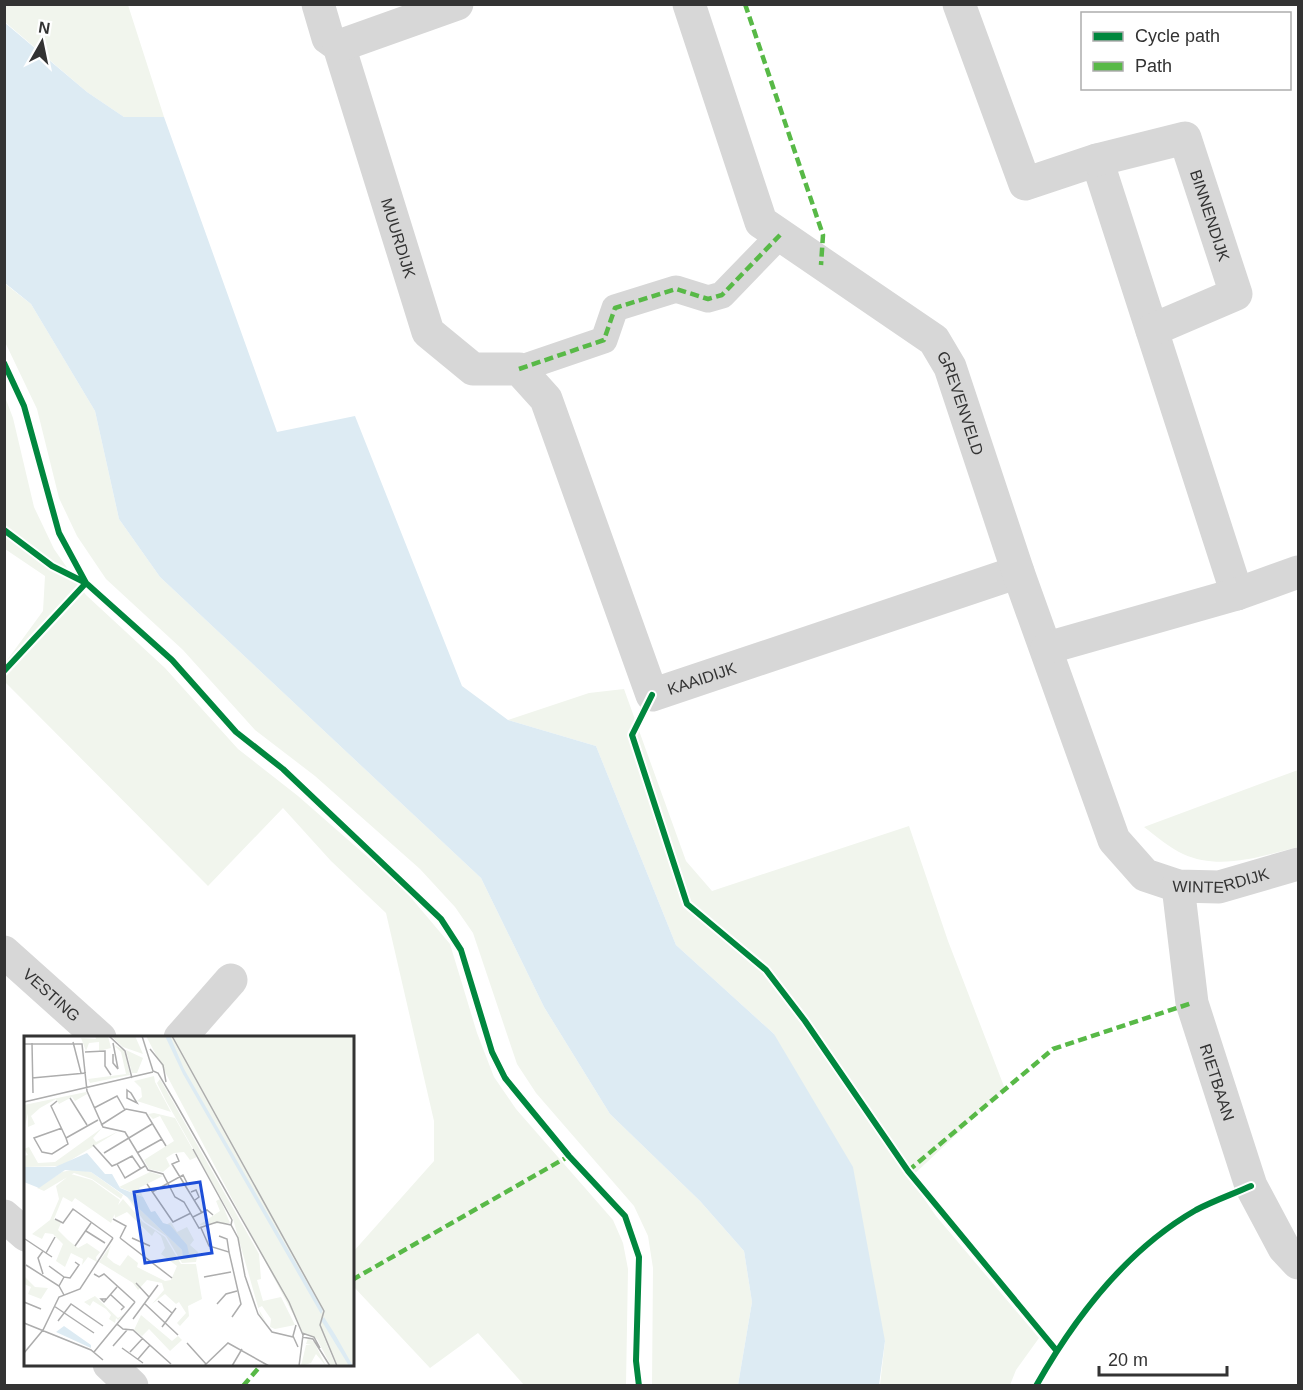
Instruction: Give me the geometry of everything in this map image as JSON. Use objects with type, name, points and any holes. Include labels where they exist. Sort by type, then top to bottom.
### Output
[{"type":"street","name":"MUURDIJK","points":[[318,4],[328,38],[339,46],[428,332],[473,369],[519,369]]},
{"type":"street","points":[[339,46],[457,4]]},
{"type":"street","name":"GREVENVELD","points":[[689,4],[761,222],[934,340],[950,367],[1018,572],[1114,840],[1145,875]]},
{"type":"street","name":"BINNENDIJK","points":[[968,7],[1025,184],[1097,160],[1185,138],[1236,294],[1152,330]]},
{"type":"street","points":[[1097,160],[1237,594]]},
{"type":"street","points":[[519,369],[604,340],[615,308],[676,289],[708,299],[722,295],[780,235]]},
{"type":"street","name":"KAAIDIJK","points":[[519,369],[546,399],[652,695],[1018,572]]},
{"type":"street","points":[[1047,648],[1237,594],[1299,572]]},
{"type":"street","name":"WINTERDIJK","points":[[1145,875],[1178,886],[1219,887],[1299,864]]},
{"type":"street","name":"RIETBAAN","points":[[1178,886],[1196,1015],[1251,1186],[1284,1248],[1299,1263]]},
{"type":"street","name":"VESTING","points":[[4,952],[98,1036]]},
{"type":"street","points":[[182,1036],[231,980]]},
{"type":"street","points":[[4,1216],[24,1233]]},
{"type":"street","points":[[110,1366],[132,1386]]},
{"type":"shaded area","points":[[5,5],[128,5],[164,117],[124,117],[87,92],[5,22]]},
{"type":"shaded area","points":[[4,22],[87,92],[124,117],[164,117],[277,432],[355,416],[462,686],[508,720],[596,746],[676,945],[774,1034],[853,1167],[885,1341],[879,1385],[738,1385],[752,1302],[744,1251],[700,1201],[610,1114],[544,1007],[481,878],[160,577],[119,519],[95,411],[31,304],[5,283]]},
{"type":"shaded area","points":[[4,283],[31,304],[95,411],[119,519],[160,577],[481,878],[544,1007],[610,1114],[700,1201],[744,1251],[752,1302],[738,1385],[652,1385],[653,1268],[648,1236],[634,1206],[536,1093],[517,1064],[473,933],[455,907],[420,869],[315,776],[255,730],[183,650],[106,579],[77,536],[59,498],[37,409],[5,342]]},
{"type":"shaded area","points":[[5,397],[13,418],[34,507],[54,549],[86,595],[165,668],[238,749],[298,796],[402,887],[450,944],[477,1033],[494,1077],[516,1109],[613,1220],[623,1243],[628,1269],[626,1385],[524,1385],[478,1333],[430,1368],[354,1287],[354,1251],[434,1161],[434,1121],[386,913],[331,861],[283,808],[208,886],[5,682],[5,663],[43,611],[45,576],[5,549]]},
{"type":"shaded area","points":[[624,689],[686,861],[712,891],[909,826],[948,941],[1005,1089],[910,1178],[936,1216],[1039,1338],[1016,1370],[1010,1385],[880,1385],[885,1341],[774,1034],[676,945],[596,746],[508,720],[589,693]]},
{"type":"shaded area","points":[[1298,770],[1298,847],[1256,858],[1226,862],[1212,861],[1183,854],[1144,827]]},
{"type":"marked path","points":[[745,4],[823,235],[821,265]]},
{"type":"marked path","points":[[519,369],[604,340],[615,308],[676,289],[708,299],[722,295],[780,235]]},
{"type":"marked path","points":[[908,1171],[1053,1049],[1192,1003]]},
{"type":"marked path","points":[[354,1279],[569,1156]]},
{"type":"marked path","points":[[243,1386],[260,1366]]},
{"type":"cycle path","points":[[4,363],[24,406],[59,533],[86,583],[172,660],[236,732],[283,769],[441,919],[461,950],[492,1052],[505,1078],[569,1156],[625,1216],[639,1257],[636,1361],[639,1386]]},
{"type":"cycle path","points":[[4,530],[52,566],[86,583],[4,671]]},
{"type":"cycle path","points":[[652,695],[632,735],[687,904],[766,970],[805,1021],[908,1171],[1056,1350]]},
{"type":"cycle path","points":[[1036,1386],[1085,1311],[1125,1265],[1171,1226],[1196,1210],[1251,1186]]}]
